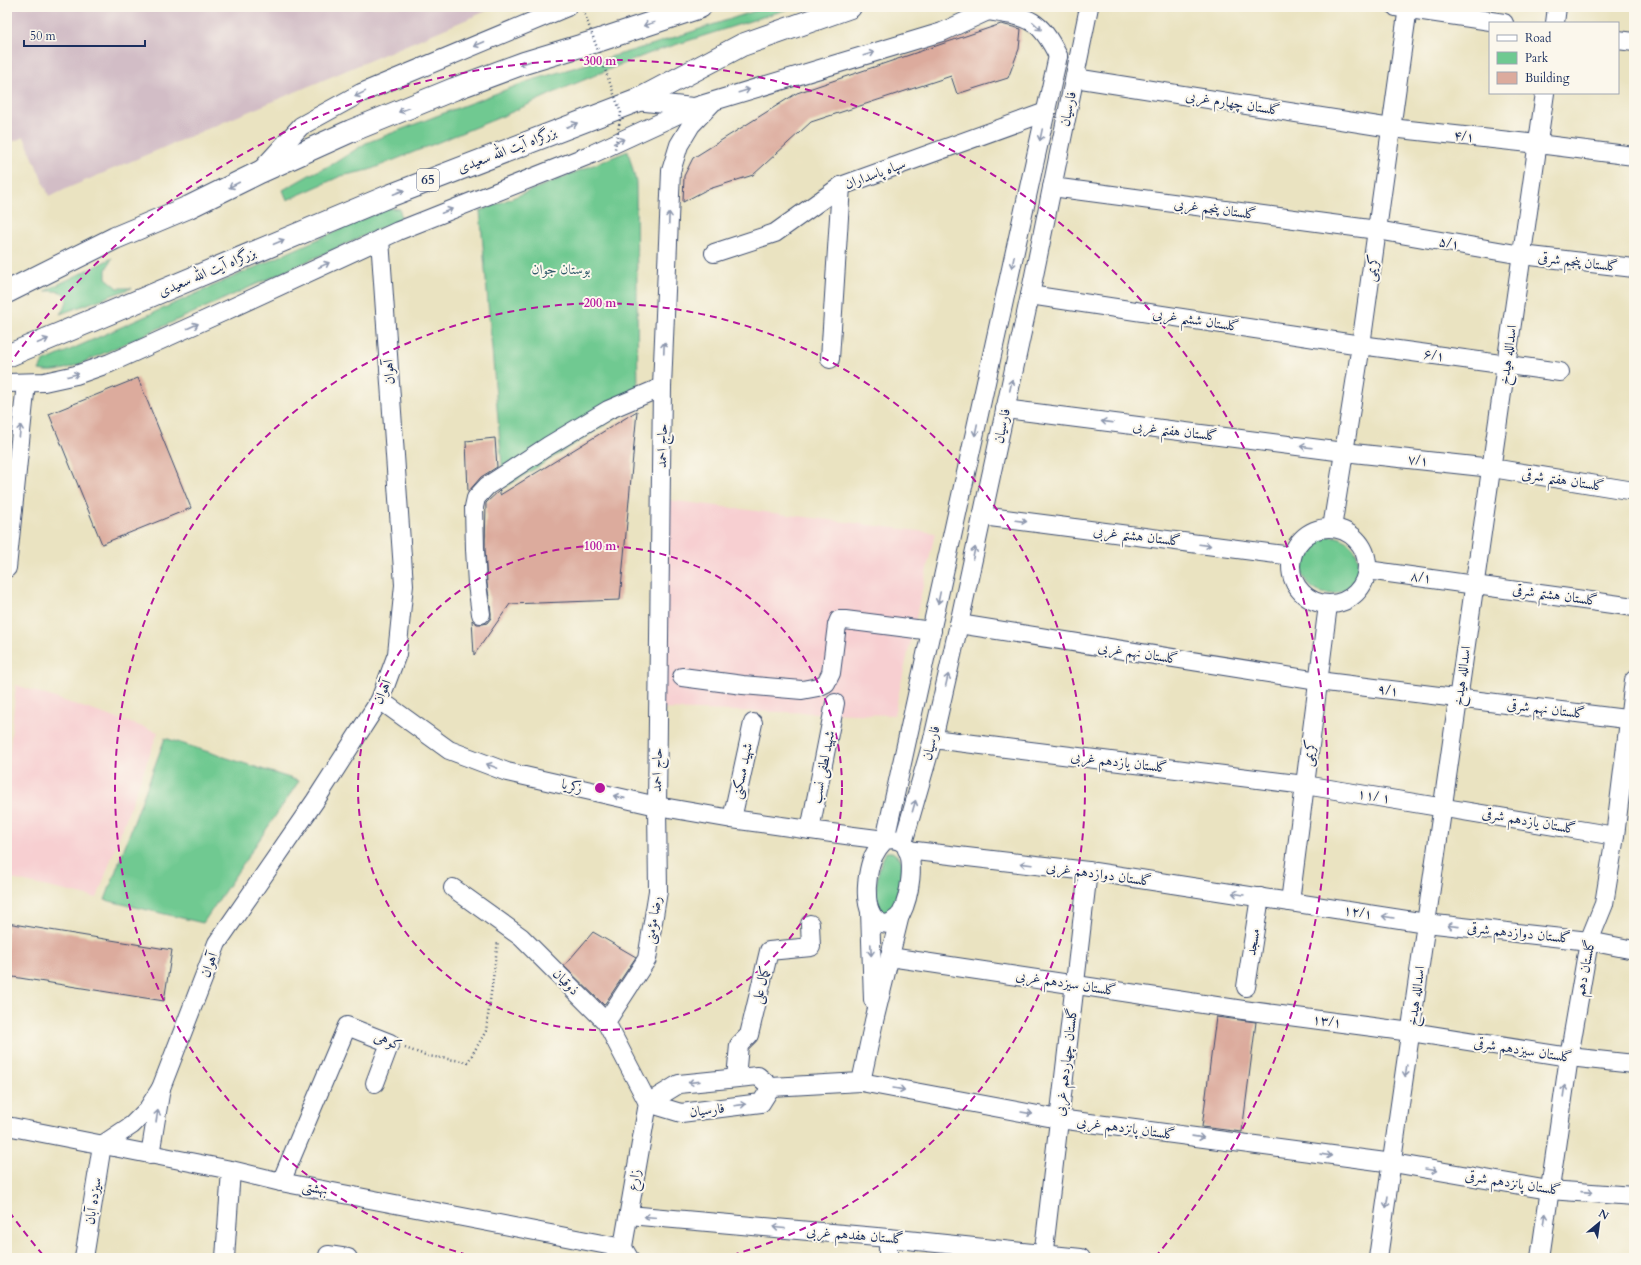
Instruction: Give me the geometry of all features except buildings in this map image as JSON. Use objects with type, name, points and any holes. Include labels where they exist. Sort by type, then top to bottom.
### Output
[{"type":"highway","points":[[7,292],[115,238],[189,207],[260,172],[351,131],[454,89],[524,63],[700,7]]},
{"type":"highway","name":"بزرگراه آیت الله سعیدی","points":[[7,356],[388,196],[636,101],[742,44],[850,7]]},
{"type":"street","points":[[260,172],[301,126],[361,93],[567,7]]},
{"type":"street","name":"فارسیان","points":[[905,846],[933,739],[959,624],[1030,295],[1089,7]]},
{"type":"street","points":[[1404,7],[1498,22]]},
{"type":"street","name":"کریمی","points":[[1332,528],[1361,345],[1377,230],[1391,128],[1404,7]]},
{"type":"street","points":[[1555,22],[1557,7]]},
{"type":"street","points":[[7,383],[44,382],[76,375],[110,363],[380,239],[592,154],[694,107],[942,32],[991,9],[1020,16],[1034,22],[1049,38],[1058,56],[1078,61]]},
{"type":"street","points":[[1619,40],[1634,42]]},
{"type":"street","name":"فارسیان","points":[[885,840],[1058,56]]},
{"type":"street","name":"گلستان چهارم غربی","points":[[1075,78],[1391,128]]},
{"type":"street","name":"اسدالله هیدخ","points":[[1378,1258],[1393,1163],[1545,94]]},
{"type":"street","points":[[636,101],[694,107]]},
{"type":"street","name":"حاج احمد","points":[[657,806],[662,387],[671,171],[679,145],[691,124],[714,101]]},
{"type":"street","name":"سپاه پاسداران","points":[[714,253],[775,233],[841,186],[1046,112]]},
{"type":"street","name":"۴/۱","points":[[1391,128],[1634,156]]},
{"type":"street","points":[[830,359],[841,186]]},
{"type":"street","name":"گلستان پنجم غربی","points":[[1052,187],[1377,230]]},
{"type":"street","name":"۵/۱","points":[[1377,230],[1522,255]]},
{"type":"street","name":"آهوان","points":[[161,1088],[217,943],[315,801],[380,700],[397,654],[404,585],[380,239]]},
{"type":"street","name":"گلستان پنجم شرقی","points":[[1522,255],[1634,268]]},
{"type":"street","name":"گلستان ششم غربی","points":[[1030,295],[1361,345]]},
{"type":"street","name":"۶/۱","points":[[1361,345],[1560,372]]},
{"type":"street","points":[[7,568],[26,383]]},
{"type":"street","points":[[481,614],[477,584],[475,549],[474,507],[476,498],[487,486],[561,438],[608,410],[662,387]]},
{"type":"street","name":"گلستان هفتم غربی","points":[[1005,409],[1344,452]]},
{"type":"street","name":"۷/۱","points":[[1344,452],[1492,468]]},
{"type":"street","name":"گلستان هفتم شرقی","points":[[1492,468],[1634,491]]},
{"type":"street","name":"گلستان هشتم غربی","points":[[982,516],[1292,556]]},
{"type":"street","points":[[1332,528],[1345,531],[1356,538],[1364,549],[1368,561],[1362,587],[1353,597],[1342,603],[1328,605],[1317,603],[1306,598],[1292,579],[1290,568],[1292,556],[1297,544],[1307,535],[1319,529],[1332,528]]},
{"type":"street","name":"۸/۱","points":[[1367,570],[1475,584]]},
{"type":"street","name":"گلستان هشتم شرقی","points":[[1475,584],[1634,607]]},
{"type":"street","name":"کریمی","points":[[1290,902],[1328,605]]},
{"type":"street","points":[[682,677],[743,686],[802,690],[818,687],[826,683],[831,673],[839,620],[932,631]]},
{"type":"street","name":"گلستان نهم غربی","points":[[959,624],[1318,681]]},
{"type":"street","name":"گلستان دهم","points":[[1540,1258],[1568,1057],[1589,941],[1604,904],[1632,719],[1634,680]]},
{"type":"street","name":"۹/۱","points":[[1318,681],[1459,699]]},
{"type":"street","name":"گلستان نهم شرقی","points":[[1459,699],[1632,719]]},
{"type":"street","name":"زکریا","points":[[380,700],[449,750],[507,772],[657,806],[732,819],[885,840]]},
{"type":"street","name":"شهید لطفی نسب","points":[[810,830],[835,703]]},
{"type":"street","name":"شهید مسکنی","points":[[732,819],[752,723]]},
{"type":"street","name":"گلستان یازدهم غربی","points":[[933,739],[1305,785]]},
{"type":"street","name":"۱۱/ ۱","points":[[1305,785],[1443,807]]},
{"type":"street","name":"رضا مؤمنی","points":[[606,1022],[647,959],[658,891],[657,806]]},
{"type":"street","name":"گلستان یازدهم شرقی","points":[[1443,807],[1615,836]]},
{"type":"street","points":[[853,836],[873,857]]},
{"type":"street","name":"گلستان دوازدهم غربی","points":[[885,840],[893,839],[905,846],[1088,871],[1290,902]]},
{"type":"street","points":[[874,1021],[868,887],[869,871],[873,857],[879,846],[885,840]]},
{"type":"street","points":[[771,1087],[861,1082],[874,1021],[900,915],[907,898],[911,865],[905,846]]},
{"type":"street","name":"گلستان چهاردهم غربی","points":[[1044,1256],[1088,871]]},
{"type":"street","name":"ذوقیان","points":[[453,888],[521,937],[606,1022],[648,1102]]},
{"type":"street","name":"مسجد","points":[[1246,987],[1260,897]]},
{"type":"street","name":"۱۲/۱","points":[[1290,902],[1426,923]]},
{"type":"street","points":[[870,911],[876,920],[882,924],[889,924],[900,915]]},
{"type":"street","name":"گلستان دوازدهم شرقی","points":[[1426,923],[1589,941],[1634,950]]},
{"type":"street","name":"کمال علی","points":[[736,1078],[739,1045],[749,1035],[769,951],[811,946],[810,924]]},
{"type":"street","name":"گلستان سیزدهم غربی","points":[[890,957],[1243,1010]]},
{"type":"street","name":"۱۳/۱","points":[[1243,1010],[1411,1032]]},
{"type":"street","name":"کوهی","points":[[281,1182],[347,1026],[390,1043]]},
{"type":"street","name":"گلستان سیزدهم شرقی","points":[[1411,1032],[1568,1057],[1634,1064]]},
{"type":"street","points":[[375,1082],[390,1043]]},
{"type":"street","name":"فارسیان","points":[[758,1076],[771,1087],[761,1103],[732,1107],[681,1113],[648,1102],[679,1084],[758,1076]]},
{"type":"street","name":"گلستان پانزدهم غربی","points":[[861,1082],[1060,1119],[1393,1163]]},
{"type":"street","points":[[102,1145],[137,1120],[147,1110],[161,1088]]},
{"type":"street","points":[[150,1155],[161,1088]]},
{"type":"street","name":"زارع","points":[[624,1255],[629,1215],[648,1102]]},
{"type":"street","name":"بهشتی","points":[[7,1126],[231,1170],[624,1255]]},
{"type":"street","name":"سیزده آبان","points":[[84,1258],[102,1145]]},
{"type":"street","name":"گلستان پانزدهم شرقی","points":[[1393,1163],[1549,1190],[1634,1196]]},
{"type":"street","points":[[225,1258],[231,1170]]},
{"type":"street","name":"گلستان هفدهم غربی","points":[[629,1215],[888,1238],[1044,1256],[1081,1258]]},
{"type":"street","points":[[888,1238],[888,1258]]},
{"type":"street","points":[[328,1255],[348,1258]]},
{"type":"path","points":[[582,7],[622,113],[615,149]]},
{"type":"path","name":"کوهی","points":[[390,1043],[428,1056],[468,1062],[486,1031],[499,939]]},
{"type":"shaded area","points":[[7,7],[496,7],[49,196],[24,137],[7,144]]},
{"type":"shaded area","points":[[661,499],[935,533],[894,715],[659,709]]},
{"type":"shaded area","points":[[16,685],[158,732],[97,898],[7,878],[7,779]]},
{"type":"green space","points":[[767,7],[794,7],[653,52],[429,146],[369,170],[341,176],[287,200],[283,190],[311,174],[333,164],[366,143],[452,110],[529,81],[651,45]]},
{"type":"green space","name":"بوستان جوان","points":[[628,151],[636,182],[638,404],[504,488],[480,211]]},
{"type":"green space","points":[[388,208],[400,209],[401,219],[82,363],[56,371],[39,370],[43,362]]},
{"type":"green space","points":[[112,258],[106,270],[106,278],[118,288],[132,288],[60,314],[67,302],[66,295],[58,292],[45,291]]},
{"type":"green space","points":[[1324,536],[1336,536],[1351,544],[1359,559],[1359,571],[1351,586],[1336,594],[1324,594],[1309,586],[1301,571],[1301,559],[1309,544]]},
{"type":"green space","points":[[165,738],[299,781],[203,923],[105,900]]},
{"type":"green space","points":[[886,852],[892,852],[900,858],[902,863],[902,876],[892,909],[883,913],[877,908],[876,887],[880,866]]}]
